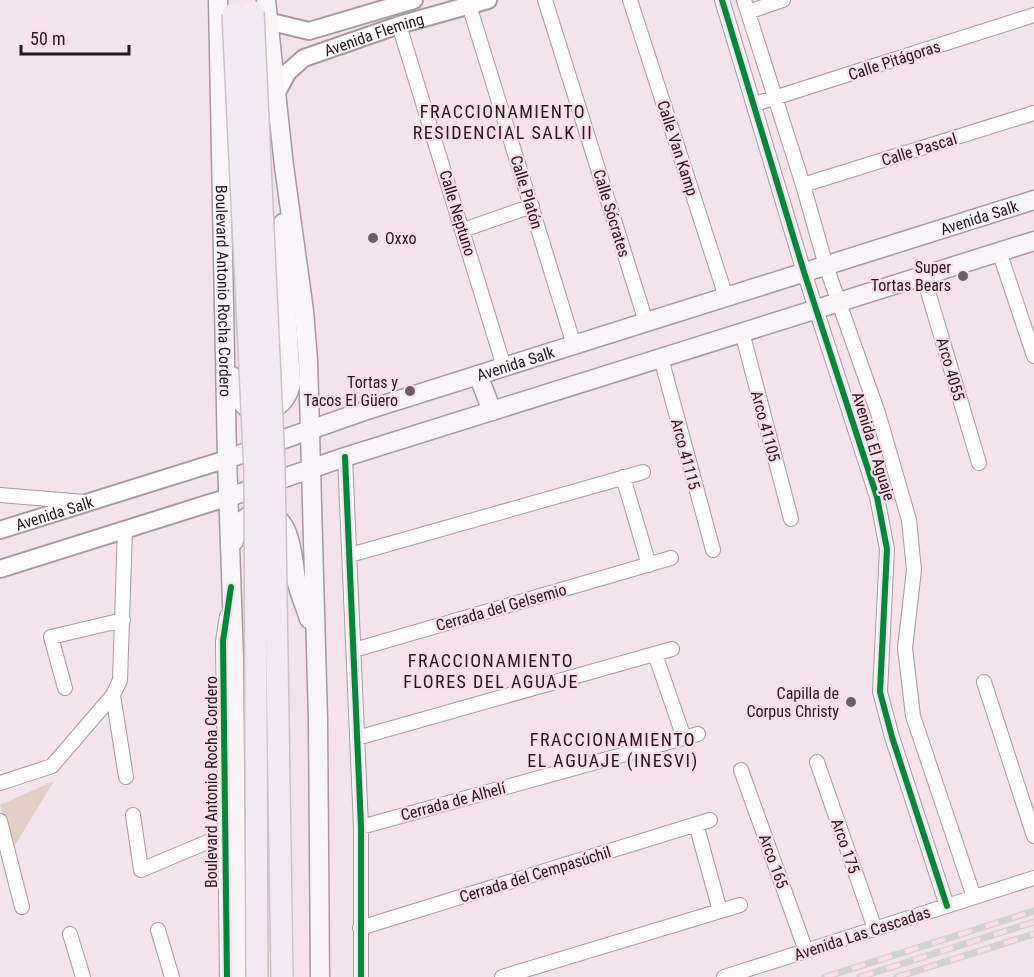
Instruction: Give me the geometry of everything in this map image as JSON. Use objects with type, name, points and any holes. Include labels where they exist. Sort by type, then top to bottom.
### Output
[{"type":"highway","name":"Boulevard Antonio Rocha Cordero","points":[[248,9],[255,471],[257,977]]},
{"type":"highway","points":[[248,9],[274,466],[282,977]]},
{"type":"main road","points":[[248,9],[276,94],[304,311],[308,360],[318,720],[320,977]]},
{"type":"main road","name":"Boulevard Antonio Rocha Cordero","points":[[231,587],[224,333],[248,9]]},
{"type":"main road","points":[[224,333],[235,390],[243,404],[250,409],[266,411],[281,405],[290,391],[291,383],[283,256],[284,166]]},
{"type":"main road","name":"Avenida Salk","points":[[226,459],[310,429],[478,375],[1034,200]]},
{"type":"main road","points":[[229,497],[345,457],[1034,241]]},
{"type":"main road","points":[[478,375],[492,411]]},
{"type":"main road","points":[[231,555],[240,521],[249,515],[260,513],[271,515],[280,521],[290,539],[297,582],[315,638]]},
{"type":"main road","points":[[231,587],[234,659],[237,977]]},
{"type":"street","name":"Avenida Fleming","points":[[248,9],[309,31],[414,0]]},
{"type":"street","name":"Avenida Fleming","points":[[276,94],[288,72],[304,58],[399,25],[488,0]]},
{"type":"street","name":"Calle Sócrates","points":[[545,0],[646,322]]},
{"type":"street","name":"Calle Van Kamp","points":[[630,0],[726,297]]},
{"type":"street","name":"Avenida El Aguaje","points":[[722,0],[804,273],[877,497],[887,549],[879,692],[947,906]]},
{"type":"street","points":[[746,6],[783,0]]},
{"type":"street","name":"Calle Platón","points":[[469,5],[574,345]]},
{"type":"street","name":"Avenida El Aguaje","points":[[746,6],[803,185],[826,266],[878,413],[909,520],[914,570],[905,648],[913,716],[974,897]]},
{"type":"street","name":"Calle Pitágoras","points":[[755,104],[1034,15]]},
{"type":"street","name":"Calle Neptuno","points":[[399,25],[504,367]]},
{"type":"street","name":"Calle Pascal","points":[[803,185],[1034,113]]},
{"type":"street","points":[[463,230],[532,206]]},
{"type":"street","points":[[999,252],[1034,356]]},
{"type":"street","name":"Arco 4055","points":[[924,275],[979,463]]},
{"type":"street","name":"Arco 41105","points":[[742,332],[791,519]]},
{"type":"street","name":"Arco 41115","points":[[661,358],[713,550]]},
{"type":"street","points":[[345,457],[361,827],[361,977]]},
{"type":"street","name":"Avenida Salk","points":[[0,530],[226,459]]},
{"type":"street","points":[[350,555],[643,472]]},
{"type":"street","points":[[623,477],[649,565]]},
{"type":"street","points":[[0,495],[84,502]]},
{"type":"street","points":[[0,568],[229,497]]},
{"type":"street","points":[[0,783],[52,766],[114,695],[120,680],[125,529]]},
{"type":"street","name":"Cerrada del Gelsemio","points":[[354,650],[671,558]]},
{"type":"street","name":"Boulevard Antonio Rocha Cordero","points":[[226,977],[223,641],[231,587]]},
{"type":"street","points":[[65,688],[51,637],[123,620]]},
{"type":"street","points":[[357,738],[672,649]]},
{"type":"street","points":[[655,654],[684,738]]},
{"type":"street","points":[[984,682],[1034,836]]},
{"type":"street","points":[[114,695],[126,777]]},
{"type":"street","name":"Cerrada de Alhelí","points":[[361,827],[698,735]]},
{"type":"street","name":"Arco 175","points":[[817,762],[875,929]]},
{"type":"street","name":"Arco 165","points":[[741,770],[806,951]]},
{"type":"street","points":[[132,815],[141,870],[224,835]]},
{"type":"street","points":[[0,820],[22,907]]},
{"type":"street","name":"Cerrada del Cempasúchil","points":[[360,928],[710,820]]},
{"type":"street","points":[[696,824],[720,911]]},
{"type":"street","name":"Avenida Las Cascadas","points":[[724,977],[1034,878]]},
{"type":"street","points":[[502,977],[740,905]]},
{"type":"street","points":[[158,930],[172,977]]},
{"type":"street","points":[[70,934],[83,977]]},
{"type":"shaded area","points":[[54,781],[15,845],[0,805]]},
{"type":"railway","points":[[825,977],[1034,911]]},
{"type":"railway","points":[[860,977],[1034,922]]},
{"type":"railway","points":[[897,977],[1034,934]]},
{"type":"cycle path","points":[[722,0],[804,272],[877,497],[887,549],[880,692],[892,737],[947,906]]},
{"type":"cycle path","points":[[345,457],[361,827],[361,977]]},
{"type":"cycle path","points":[[227,977],[223,641],[231,587]]},
{"type":"place","name":"Oxxo","points":[[373,238]]},
{"type":"place","name":"Super Tortas Bears","points":[[963,276]]},
{"type":"place","name":"Tortas y Tacos El Güero","points":[[410,391]]},
{"type":"place","name":"Capilla de Corpus Christy","points":[[851,702]]},
{"type":"district","name":"FRACCIONAMIENTO RESIDENCIAL SALK II","points":[[503,122]]},
{"type":"district","name":"FRACCIONAMIENTO FLORES DEL AGUAJE","points":[[491,671]]},
{"type":"district","name":"FRACCIONAMIENTO EL AGUAJE (INESVI)","points":[[613,750]]}]
